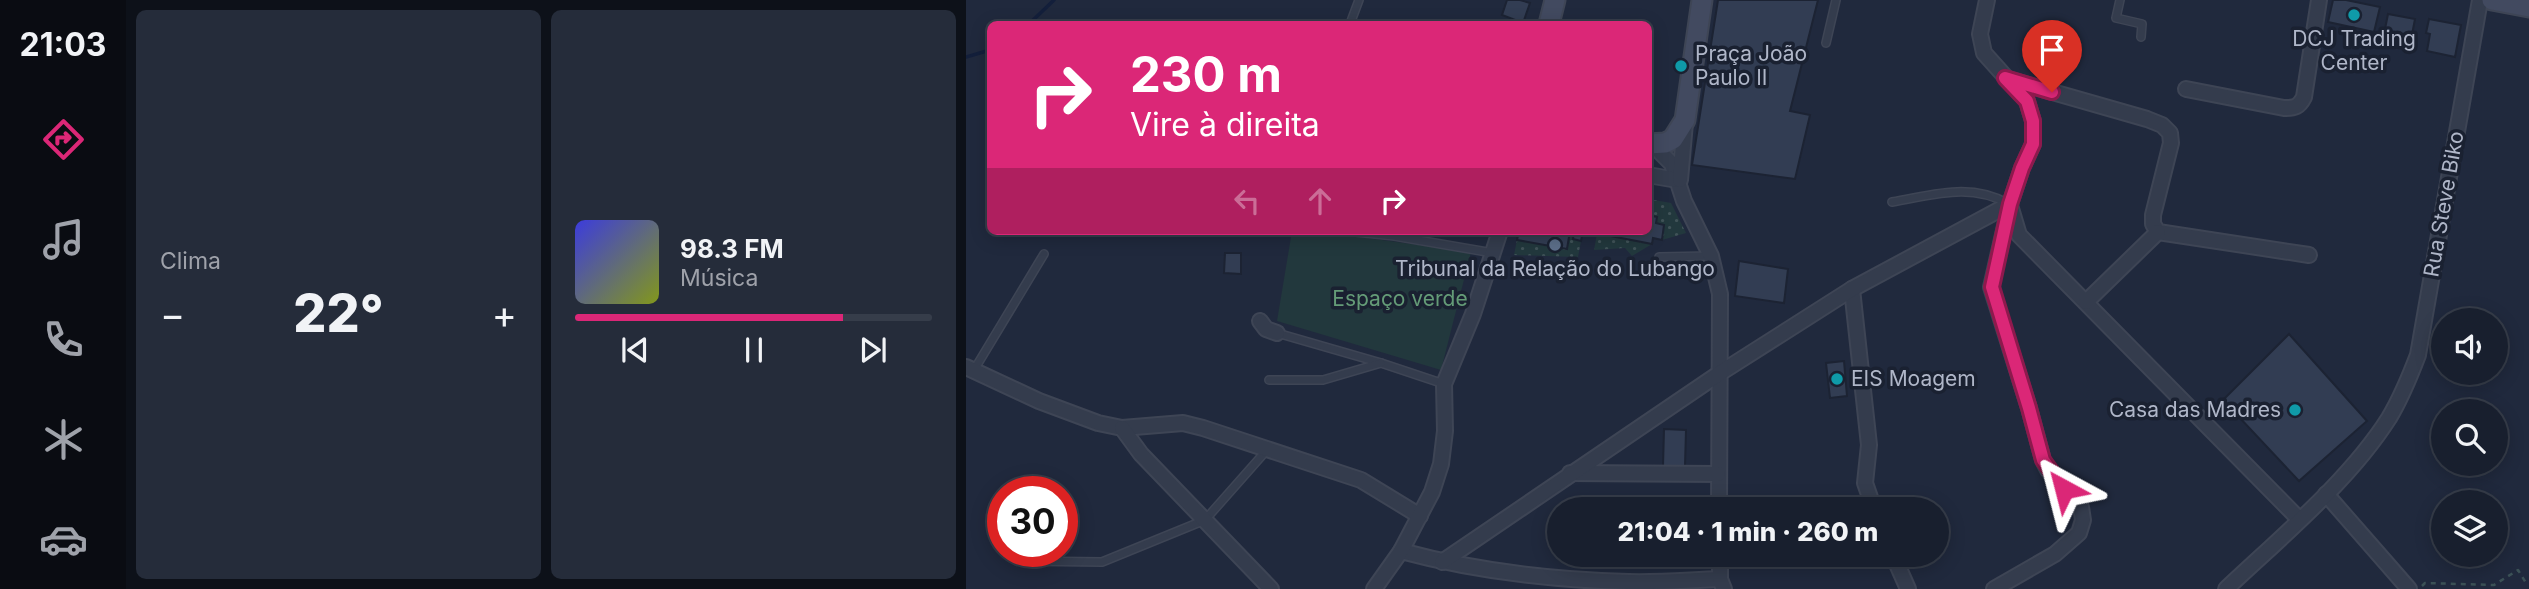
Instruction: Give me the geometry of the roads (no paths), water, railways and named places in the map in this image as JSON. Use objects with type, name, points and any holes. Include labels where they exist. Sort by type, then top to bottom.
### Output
[{"type":"street","points":[[1550,21],[1555,0]]},
{"type":"street","points":[[1678,184],[1702,0]]},
{"type":"street","points":[[1987,0],[1980,34],[1984,52],[2027,101],[2033,121],[2033,144],[2010,204],[1992,287],[2043,460],[2048,470],[2081,507],[2083,520],[2079,533],[2054,554],[1994,589]]},
{"type":"street","points":[[2186,89],[2284,108],[2300,105],[2304,97],[2319,0]]},
{"type":"street","name":"Rua Steve Biko","points":[[2226,589],[2326,494],[2374,440],[2390,416],[2418,355],[2480,0]]},
{"type":"street","points":[[2492,0],[2529,7]]},
{"type":"street","points":[[2005,78],[2147,119],[2162,125],[2170,133],[2171,143],[2153,215],[2153,224],[2158,232],[2309,255]]},
{"type":"street","points":[[1652,145],[1665,144],[1673,139],[1685,120]]},
{"type":"street","points":[[1652,146],[1672,164],[1678,184],[1711,256],[1720,294],[1719,497]]},
{"type":"street","points":[[1652,176],[1678,184]]},
{"type":"street","points":[[1442,562],[1720,373],[1852,289],[2010,204]]},
{"type":"street","points":[[2010,204],[2019,235],[2299,519]]},
{"type":"street","points":[[2086,302],[2158,232]]},
{"type":"street","points":[[1374,589],[1401,551],[1432,492],[1441,464],[1446,431],[1444,384],[1473,314],[1499,235]]},
{"type":"street","points":[[1852,289],[1869,444],[1865,484],[1870,497]]},
{"type":"street","points":[[1261,321],[1266,328],[1277,333]]},
{"type":"street","points":[[970,369],[1039,401],[1098,423],[1122,428],[1183,423],[1361,480],[1420,516]]},
{"type":"street","points":[[1122,428],[1141,454],[1271,589]]},
{"type":"street","points":[[1570,474],[1718,474]]},
{"type":"street","points":[[2326,494],[2409,589]]},
{"type":"street","points":[[1401,551],[1442,562],[1547,577],[1722,584]]},
{"type":"street","points":[[1898,567],[1908,589]]},
{"type":"lane","points":[[1351,21],[1359,0]]},
{"type":"lane","points":[[1826,43],[1836,0]]},
{"type":"lane","points":[[2120,0],[2116,18],[2142,24],[2141,37]]},
{"type":"lane","points":[[1892,202],[1962,190],[1986,193],[2010,204]]},
{"type":"lane","points":[[1404,235],[1494,253]]},
{"type":"lane","points":[[970,369],[1044,254]]},
{"type":"lane","points":[[1659,257],[1711,256]]},
{"type":"lane","points":[[1277,333],[1444,384]]},
{"type":"lane","points":[[1269,380],[1323,380],[1381,363]]},
{"type":"lane","points":[[1078,562],[1102,562],[1205,520],[1266,451]]},
{"type":"waterway","points":[[1032,21],[1054,0]]},
{"type":"waterway","points":[[966,57],[987,51]]},
{"type":"place","name":"DCJ Trading Center","points":[[2354,15]]},
{"type":"place","name":"Praça João Paulo II","points":[[1681,66]]},
{"type":"place","name":"Tribunal da Relação do Lubango","points":[[1555,245]]},
{"type":"place","name":"EIS Moagem","points":[[1837,379]]},
{"type":"place","name":"Casa das Madres","points":[[2295,410]]},
{"type":"park label","name":"Espaço verde","points":[[1400,299]]}]
